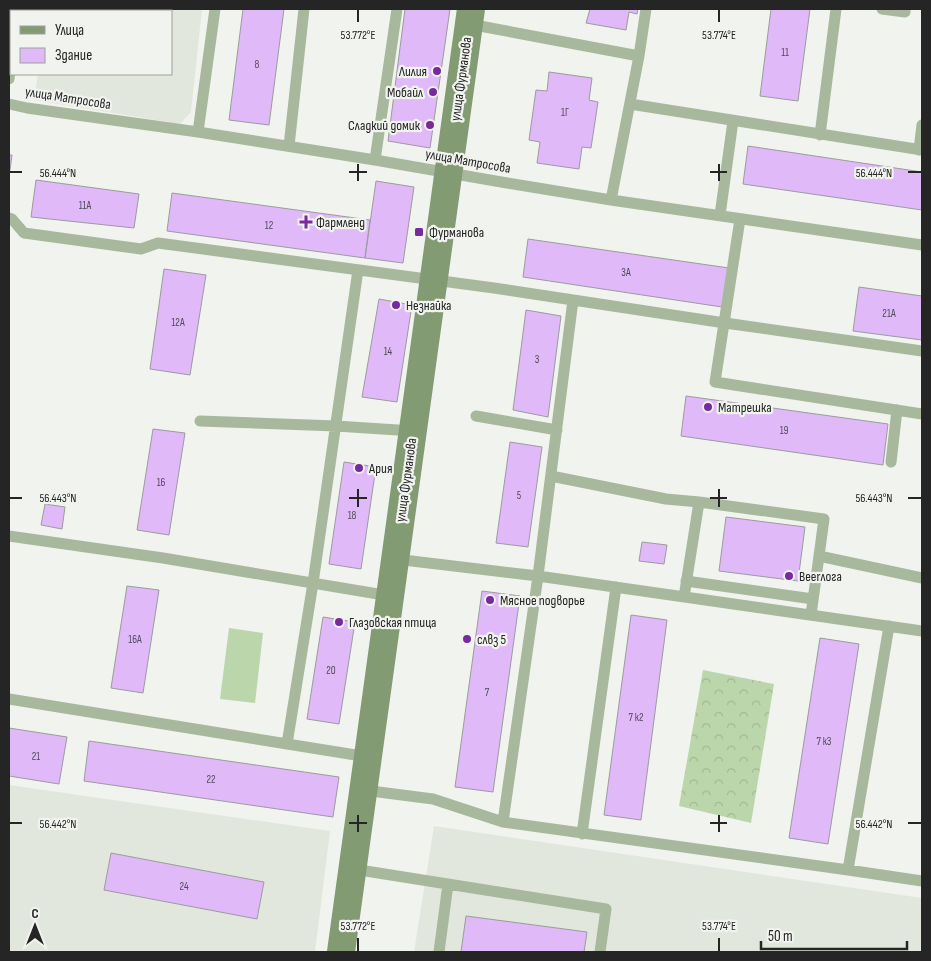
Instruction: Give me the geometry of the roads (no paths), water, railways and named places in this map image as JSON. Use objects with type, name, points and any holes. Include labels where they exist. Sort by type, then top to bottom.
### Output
[{"type":"main road","name":"улица Фурманова","points":[[341,952],[470,16]]},
{"type":"lane","points":[[198,132],[215,9]]},
{"type":"lane","points":[[288,146],[304,9]]},
{"type":"lane","points":[[375,160],[396,9]]},
{"type":"lane","points":[[612,200],[646,9]]},
{"type":"lane","points":[[820,135],[836,9]]},
{"type":"lane","points":[[882,9],[905,12],[905,9]]},
{"type":"lane","points":[[470,16],[638,56]]},
{"type":"lane","name":"улица Матросова","points":[[9,104],[288,146],[612,200],[922,245]]},
{"type":"lane","points":[[630,104],[921,150],[922,125]]},
{"type":"lane","points":[[720,215],[733,121]]},
{"type":"lane","points":[[9,218],[24,233],[141,249],[158,243],[434,280],[922,352]]},
{"type":"lane","points":[[740,219],[715,382],[922,414]]},
{"type":"lane","points":[[287,744],[313,582],[358,270]]},
{"type":"lane","points":[[503,822],[538,576],[573,300]]},
{"type":"lane","points":[[891,462],[897,410]]},
{"type":"lane","points":[[476,416],[557,430]]},
{"type":"lane","points":[[200,421],[413,431]]},
{"type":"lane","points":[[551,476],[666,498],[824,519],[811,615]]},
{"type":"lane","points":[[684,597],[699,502]]},
{"type":"lane","points":[[9,536],[163,558],[390,596]]},
{"type":"lane","points":[[819,556],[922,578]]},
{"type":"lane","points":[[395,559],[538,576],[922,631]]},
{"type":"lane","points":[[686,581],[813,600]]},
{"type":"lane","points":[[582,834],[616,587]]},
{"type":"lane","points":[[848,870],[889,626]]},
{"type":"lane","points":[[9,699],[368,757]]},
{"type":"lane","points":[[363,790],[433,799],[503,822],[922,881]]},
{"type":"lane","points":[[352,869],[606,909],[600,952]]},
{"type":"lane","points":[[439,952],[448,884]]},
{"type":"place","name":"Лилия","points":[[437,71]]},
{"type":"place","name":"Мобайл","points":[[433,92]]},
{"type":"place","name":"Сладкий домик","points":[[430,125]]},
{"type":"place","name":"Фармленд","points":[[306,222]]},
{"type":"place","name":"Фурманова","points":[[419,232]]},
{"type":"place","name":"Незнайка","points":[[396,305]]},
{"type":"place","name":"Матрешка","points":[[708,407]]},
{"type":"place","name":"Ария","points":[[359,468]]},
{"type":"place","name":"Beerлога","points":[[789,576]]},
{"type":"place","name":"Мясное подворье","points":[[490,600]]},
{"type":"place","name":"Глазовская птица","points":[[339,622]]},
{"type":"place","name":"слвз 5","points":[[467,639]]}]
